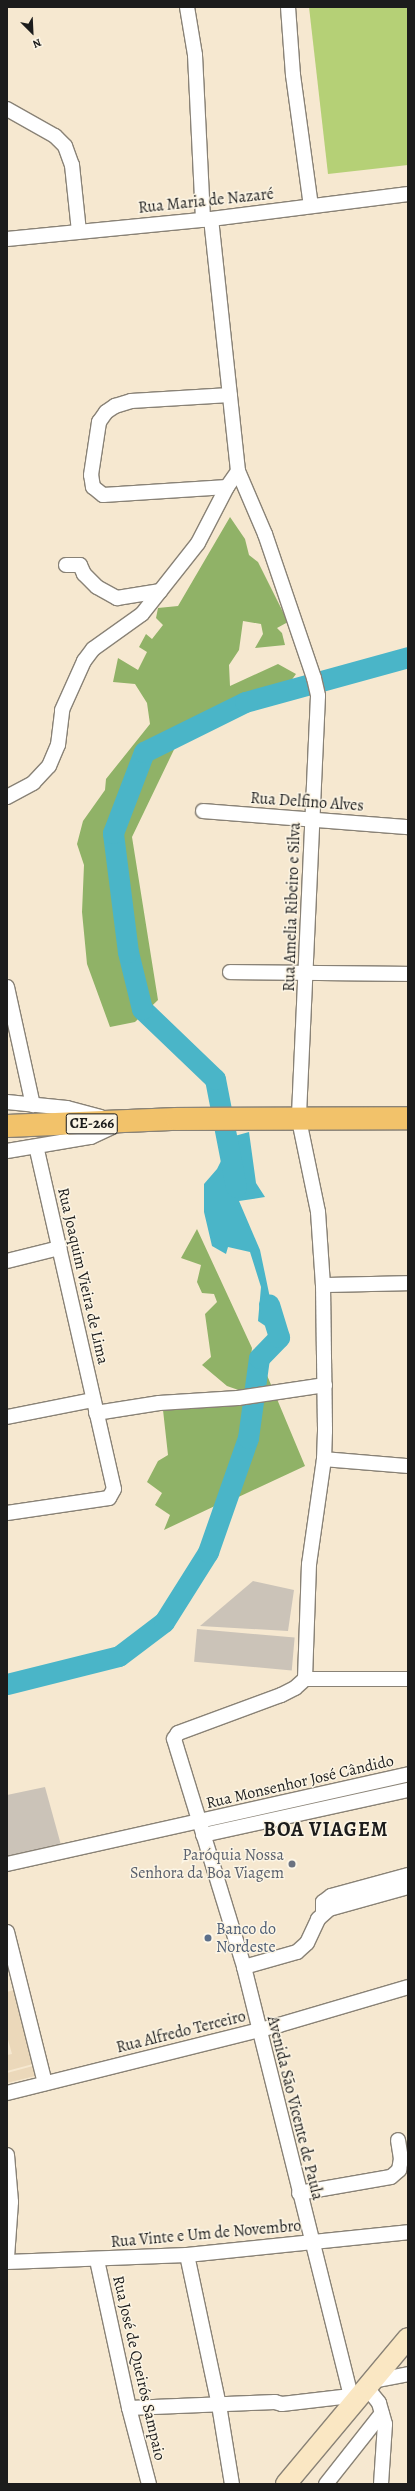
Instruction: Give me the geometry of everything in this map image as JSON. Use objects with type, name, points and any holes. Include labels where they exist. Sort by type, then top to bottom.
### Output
[{"type":"main road","name":"CE-266","points":[[7,1126],[267,1117],[299,1120],[408,1118]]},
{"type":"main road","points":[[286,2484],[361,2392],[408,2338]]},
{"type":"street","name":"Rua Amelia Ribeiro e Silva","points":[[187,7],[195,55],[207,219],[230,395],[238,471],[265,534],[318,696],[299,1120],[318,1212],[323,1284],[325,1385],[324,1459],[309,1564],[305,1679]]},
{"type":"street","points":[[288,7],[293,75],[311,206]]},
{"type":"street","points":[[7,109],[55,136],[65,146],[72,165],[79,232]]},
{"type":"street","name":"Rua Maria de Nazaré","points":[[7,239],[207,219],[408,194]]},
{"type":"street","points":[[227,487],[103,495],[93,487],[91,475],[99,422],[106,412],[115,406],[131,402],[230,395]]},
{"type":"street","points":[[7,797],[33,783],[52,761],[58,745],[62,710],[84,660],[93,649],[142,614],[198,543],[227,487],[238,471]]},
{"type":"street","points":[[66,565],[80,565],[84,574],[97,587],[117,598],[160,591]]},
{"type":"street","name":"Rua Delfino Alves","points":[[202,811],[408,827]]},
{"type":"street","points":[[230,972],[254,971],[306,974],[408,974]]},
{"type":"street","points":[[7,987],[33,1105]]},
{"type":"street","points":[[7,1102],[67,1108],[121,1123]]},
{"type":"street","points":[[7,1152],[91,1137],[121,1123]]},
{"type":"street","name":"Rua Joaquim Vieira de Lima","points":[[7,1513],[101,1500],[109,1498],[112,1494],[113,1481],[36,1147]]},
{"type":"street","points":[[7,1261],[59,1248]]},
{"type":"street","points":[[323,1284],[408,1283]]},
{"type":"street","points":[[7,1417],[95,1406],[238,1398],[325,1385]]},
{"type":"street","points":[[324,1459],[408,1466]]},
{"type":"street","points":[[305,1679],[408,1680]]},
{"type":"street","name":"Avenida São Vicente de Paula","points":[[305,1679],[294,1688],[281,1695],[181,1732],[175,1736],[177,1751],[244,1967],[311,2242],[361,2392]]},
{"type":"street","name":"Rua Monsenhor José Cândido","points":[[201,1829],[408,1774]]},
{"type":"street","name":"Rua Monsenhor José Cândido","points":[[201,1829],[408,1790]]},
{"type":"street","points":[[7,1864],[201,1829]]},
{"type":"street","points":[[244,1967],[297,1952],[307,1943],[323,1913],[323,1902],[332,1896],[408,1876]]},
{"type":"street","points":[[323,1913],[334,1906],[408,1887]]},
{"type":"street","points":[[7,1932],[45,2083]]},
{"type":"street","name":"Rua Alfredo Terceiro","points":[[7,2093],[258,2029],[408,1988]]},
{"type":"street","points":[[299,2193],[391,2177],[399,2170],[401,2159],[398,2140]]},
{"type":"street","points":[[7,2155],[10,2181],[11,2218],[7,2258]]},
{"type":"street","name":"Rua Vinte e Um de Novembro","points":[[7,2262],[97,2260],[187,2255],[408,2232]]},
{"type":"street","points":[[187,2255],[219,2405],[232,2484]]},
{"type":"street","name":"Rua José de Queirós Sampaio","points":[[97,2260],[129,2408],[149,2484]]},
{"type":"street","points":[[129,2408],[275,2402],[288,2404],[361,2392],[408,2374]]},
{"type":"street","points":[[361,2392],[379,2403],[382,2413],[385,2435],[381,2484]]},
{"type":"street","points":[[326,2484],[382,2413]]},
{"type":"shaded area","points":[[253,1581],[294,1590],[288,1631],[200,1626]]},
{"type":"shaded area","points":[[197,1629],[295,1638],[292,1670],[194,1662]]},
{"type":"shaded area","points":[[45,1787],[61,1845],[7,1858],[7,1795]]},
{"type":"shaded area","points":[[14,1990],[33,2064],[7,2071],[7,2055],[12,2054],[7,2036],[7,1992]]},
{"type":"shaded area","points":[[33,2066],[35,2076],[7,2083],[7,2073]]},
{"type":"green space","points":[[309,7],[408,7],[408,165],[328,174]]},
{"type":"green space","points":[[230,517],[245,539],[249,555],[258,562],[288,622],[277,628],[282,633],[285,645],[255,648],[263,634],[261,624],[243,621],[239,650],[229,665],[230,686],[278,664],[296,674],[277,700],[182,733],[132,837],[158,1000],[135,1022],[110,1027],[87,964],[82,912],[84,865],[77,844],[83,821],[105,790],[106,779],[150,724],[147,703],[135,684],[113,682],[118,658],[138,670],[147,652],[139,647],[146,634],[152,639],[163,625],[156,618],[158,608],[178,606]]},
{"type":"green space","points":[[197,1229],[252,1348],[247,1393],[227,1386],[202,1365],[211,1357],[205,1314],[217,1302],[214,1294],[202,1293],[197,1282],[201,1265],[181,1258]]},
{"type":"green space","points":[[264,1368],[305,1466],[232,1500],[252,1443]]},
{"type":"green space","points":[[247,1404],[242,1437],[217,1505],[164,1530],[170,1515],[155,1505],[162,1493],[147,1482],[158,1461],[168,1455],[163,1410]]},
{"type":"water","points":[[249,1132],[256,1183],[265,1197],[239,1201],[260,1250],[279,1341],[262,1361],[270,1329],[258,1321],[261,1287],[250,1252],[228,1247],[226,1254],[212,1246],[204,1212],[204,1184],[217,1169],[222,1159],[241,1161],[231,1137]]},
{"type":"waterway","points":[[236,1187],[215,1079],[142,1009],[128,952],[113,833],[144,752],[245,702],[408,657]]},
{"type":"waterway","points":[[7,1684],[119,1656],[164,1622],[208,1552],[248,1438],[259,1358],[279,1337],[269,1304]]},
{"type":"place","name":"Paróquia Nossa Senhora da Boa Viagem","points":[[292,1864]]},
{"type":"place","name":"Banco do Nordeste","points":[[208,1938]]},
{"type":"district","name":"BOA VIAGEM","points":[[326,1829]]}]
